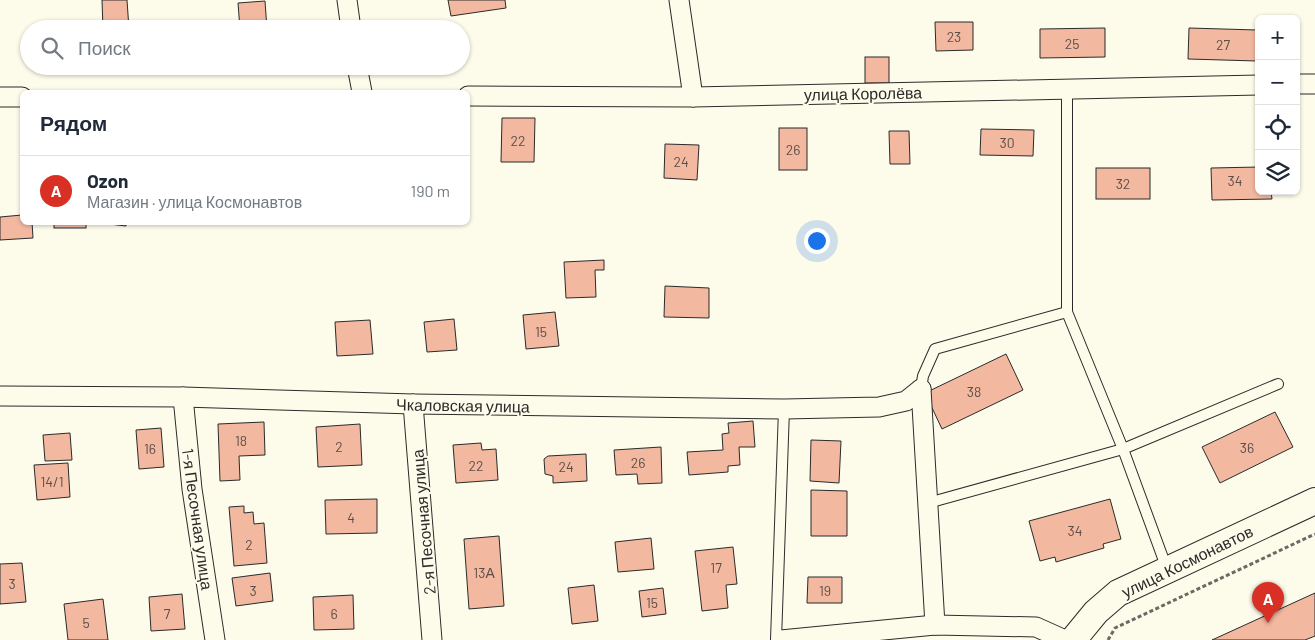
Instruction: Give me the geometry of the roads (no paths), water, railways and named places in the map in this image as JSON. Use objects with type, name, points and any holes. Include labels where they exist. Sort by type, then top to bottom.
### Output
[{"type":"main road","name":"улица Космонавтов","points":[[1073,640],[1096,612],[1118,594],[1315,501]]},
{"type":"street","points":[[347,0],[350,20]]},
{"type":"street","points":[[679,0],[693,97]]},
{"type":"street","points":[[359,75],[362,90]]},
{"type":"street","points":[[1300,84],[1315,84]]},
{"type":"street","name":"улица Королёва","points":[[470,96],[693,97],[1255,85]]},
{"type":"street","points":[[0,97],[20,97]]},
{"type":"street","points":[[921,389],[936,625]]},
{"type":"street","name":"Чкаловская улица","points":[[0,396],[183,397],[413,404],[784,409],[879,407],[906,401],[921,389]]},
{"type":"street","name":"1-я Песочная улица","points":[[183,397],[192,489],[215,640]]},
{"type":"street","name":"2-я Песочная улица","points":[[413,404],[432,640]]},
{"type":"street","points":[[781,640],[936,625],[977,633],[1036,627],[1065,640]]},
{"type":"lane","points":[[1067,89],[1067,312],[1123,449],[1167,570]]},
{"type":"lane","points":[[921,389],[922,376],[935,349],[1067,312]]},
{"type":"lane","points":[[928,503],[1123,449],[1278,384]]},
{"type":"lane","points":[[776,640],[784,409]]},
{"type":"place","name":"Ozon","points":[[1268,623]]}]
